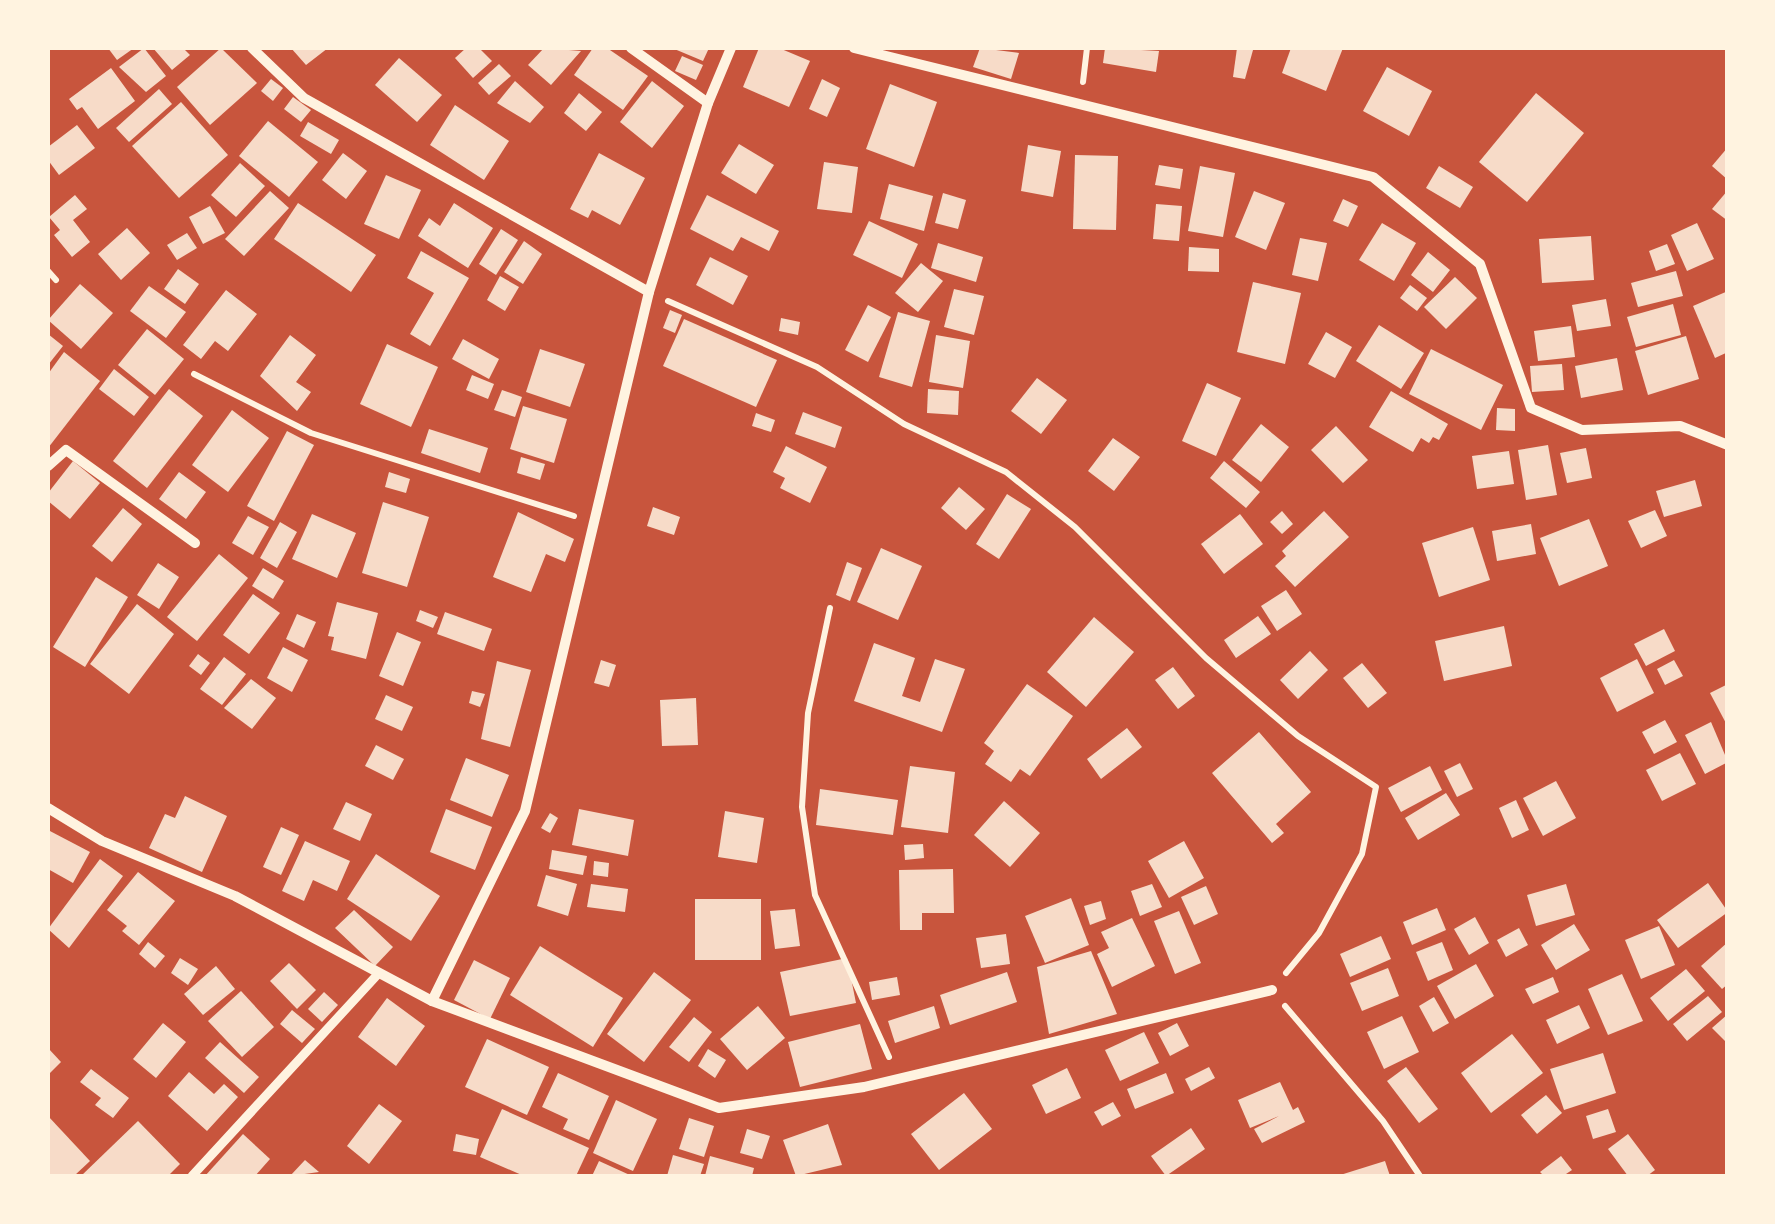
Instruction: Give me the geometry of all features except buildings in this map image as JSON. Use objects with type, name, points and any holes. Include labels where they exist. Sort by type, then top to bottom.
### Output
[{"type":"street","points":[[252,48],[304,98],[649,292]]},
{"type":"street","points":[[631,48],[708,104]]},
{"type":"street","points":[[432,1001],[525,811],[649,292],[708,104],[732,48]]},
{"type":"street","points":[[854,48],[1373,177],[1480,264],[1532,408],[1582,430],[1680,426],[1728,445]]},
{"type":"street","points":[[48,466],[66,450],[195,543]]},
{"type":"street","points":[[48,808],[102,842],[235,896],[432,1001],[720,1108],[864,1086],[1272,990]]},
{"type":"street","points":[[192,1176],[378,974]]},
{"type":"path","points":[[48,270],[56,280]]},
{"type":"path","points":[[649,292],[817,367],[904,424],[1006,472],[1075,527],[1206,658],[1284,725],[1376,787],[1362,854],[1320,933],[1272,990],[1383,1121],[1420,1176]]},
{"type":"path","points":[[194,374],[311,433],[594,522]]},
{"type":"path","points":[[830,608],[808,713],[804,788],[814,896],[869,1006],[897,1077]]}]
